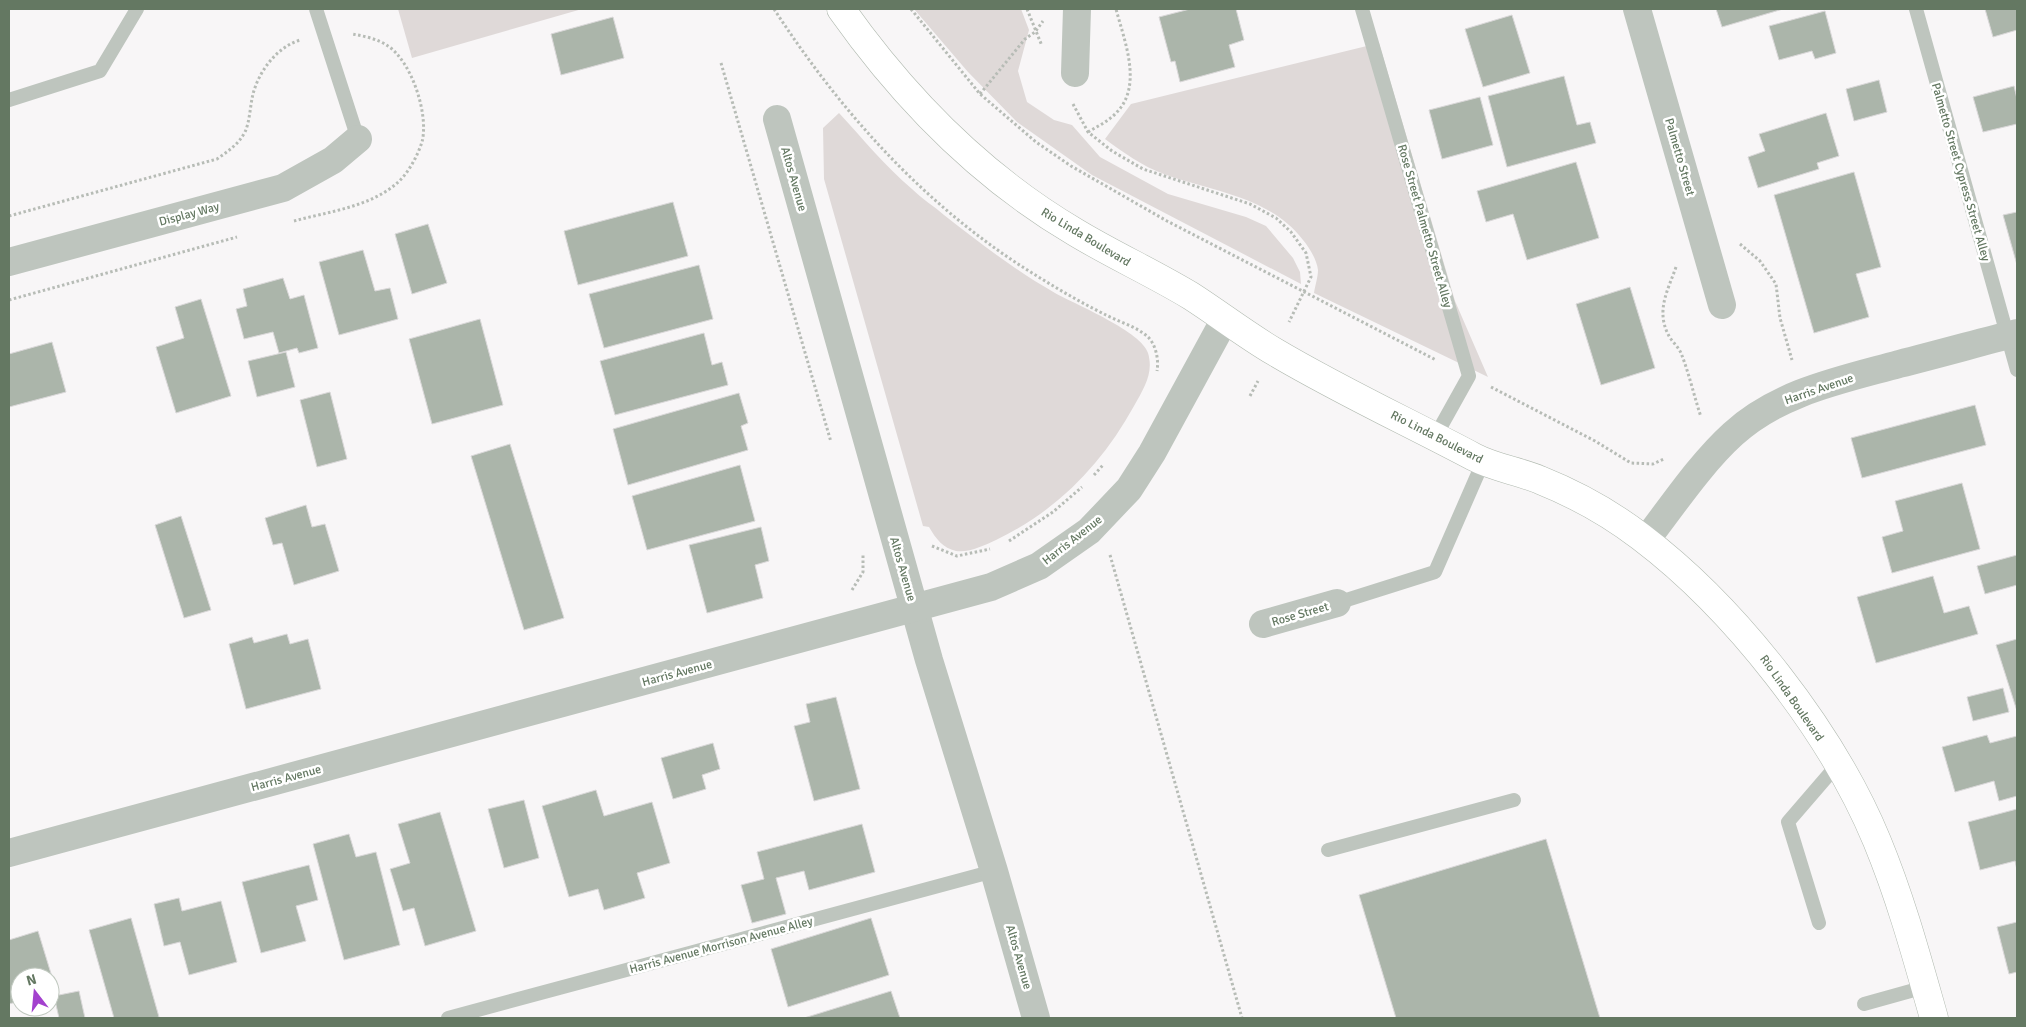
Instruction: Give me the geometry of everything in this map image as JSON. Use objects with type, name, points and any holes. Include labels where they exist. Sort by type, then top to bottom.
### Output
[{"type":"main road","name":"Rio Linda Boulevard","points":[[841,9],[873,54],[916,103],[962,149],[1018,195],[1073,231],[1190,296],[1275,352],[1483,462],[1539,479],[1618,519],[1646,540],[1702,590],[1759,651],[1792,694],[1838,764],[1876,838],[1905,916],[1934,1018]]},
{"type":"street","points":[[1075,73],[1077,9]]},
{"type":"street","name":"Palmetto Street","points":[[1638,9],[1722,305]]},
{"type":"street","name":"Altos Avenue","points":[[777,118],[914,609],[994,871],[1036,1018]]},
{"type":"street","name":"Display Way","points":[[9,262],[283,188],[333,160],[358,139]]},
{"type":"street","name":"Harris Avenue","points":[[9,853],[914,609],[991,587],[1039,566],[1101,520],[1129,489],[1152,453],[1225,319]]},
{"type":"street","name":"Harris Avenue","points":[[1646,540],[1683,492],[1732,434],[1762,412],[1794,395],[1830,383],[2012,334]]},
{"type":"street","name":"Rose Street","points":[[1263,624],[1337,603]]},
{"type":"lane","points":[[9,100],[100,71],[137,9]]},
{"type":"lane","points":[[316,9],[358,139]]},
{"type":"lane","name":"Rose Street Palmetto Street Alley","points":[[1362,9],[1469,376]]},
{"type":"lane","name":"Palmetto Street Cypress Street Alley","points":[[1916,9],[2012,334],[2017,370]]},
{"type":"lane","points":[[1436,437],[1469,376]]},
{"type":"lane","points":[[1337,603],[1435,572],[1483,462]]},
{"type":"lane","points":[[1819,923],[1788,822],[1838,764]]},
{"type":"lane","points":[[1328,850],[1514,800]]},
{"type":"lane","name":"Harris Avenue Morrison Avenue Alley","points":[[448,1018],[994,871]]},
{"type":"lane","points":[[1864,1004],[1925,987]]},
{"type":"path","points":[[774,9],[831,90],[898,168],[974,232],[1018,264],[1062,291],[1148,337],[1156,354],[1157,377]]},
{"type":"path","points":[[911,9],[980,94],[1036,142],[1071,166],[1167,221],[1572,429],[1631,463],[1653,464],[1668,455]]},
{"type":"path","points":[[1027,9],[1035,32]]},
{"type":"path","points":[[1116,9],[1128,62],[1129,86],[1126,101],[1116,113],[1088,132],[1112,151],[1143,169],[1250,204],[1276,218],[1292,232],[1306,253],[1311,277],[1304,292]]},
{"type":"path","points":[[980,94],[1024,39],[1035,32],[1046,17]]},
{"type":"path","points":[[721,63],[832,444]]},
{"type":"path","points":[[1734,238],[1760,261],[1776,284],[1780,318],[1792,360],[1784,363]]},
{"type":"path","points":[[1677,263],[1665,290],[1664,321],[1670,337],[1680,351],[1700,416]]},
{"type":"path","points":[[1695,424],[1700,416],[1708,410]]},
{"type":"path","points":[[1093,476],[1105,463]]},
{"type":"path","points":[[1008,542],[1053,512],[1086,482]]},
{"type":"path","points":[[927,541],[935,549],[957,556],[973,554],[999,546]]},
{"type":"path","points":[[848,593],[854,588],[863,572],[861,548]]},
{"type":"path","points":[[1110,555],[1242,1018]]},
{"type":"shaded area","points":[[398,9],[582,9],[412,58]]},
{"type":"shaded area","points":[[914,9],[1021,9],[1029,30],[1018,71],[1027,102],[1054,120],[1072,125],[1100,157],[1168,194],[1246,217],[1266,226],[1293,258],[1300,272],[1301,284],[1092,175],[1017,122],[968,72]]},
{"type":"shaded area","points":[[1379,43],[1455,301],[1488,377],[1314,293],[1318,270],[1308,246],[1289,225],[1274,214],[1239,197],[1156,171],[1133,159],[1105,139],[1131,104]]},
{"type":"shaded area","points":[[839,113],[893,171],[916,193],[944,215],[1026,275],[1134,336],[1148,353],[1150,367],[1144,387],[1108,447],[1092,466],[1076,484],[1039,515],[996,540],[977,548],[966,551],[951,550],[940,542],[929,527],[923,526],[824,179],[823,128]]},
{"type":"building","points":[[1190,9],[1236,9],[1244,40],[1229,45],[1235,67],[1180,82],[1175,61],[1171,62],[1159,17]]},
{"type":"building","points":[[1716,9],[1783,9],[1722,27]]},
{"type":"building","points":[[1985,9],[2017,9],[2017,30],[1993,37]]},
{"type":"building","points":[[1825,11],[1836,53],[1815,59],[1812,51],[1779,60],[1769,26]]},
{"type":"building","points":[[1512,15],[1530,73],[1483,87],[1465,29]]},
{"type":"building","points":[[613,17],[624,58],[561,75],[551,34]]},
{"type":"building","points":[[1564,76],[1577,125],[1590,122],[1596,143],[1507,167],[1488,96]]},
{"type":"building","points":[[1879,80],[1887,112],[1854,121],[1846,89]]},
{"type":"building","points":[[2014,86],[2017,99],[2017,124],[1983,132],[1973,97]]},
{"type":"building","points":[[1480,97],[1493,145],[1442,159],[1429,110]]},
{"type":"building","points":[[1826,113],[1839,156],[1817,163],[1819,169],[1758,188],[1748,157],[1765,151],[1759,134]]},
{"type":"building","points":[[1576,162],[1599,238],[1527,260],[1513,214],[1486,222],[1477,191]]},
{"type":"building","points":[[1854,172],[1881,267],[1856,274],[1869,317],[1814,333],[1774,195]]},
{"type":"building","points":[[673,202],[688,256],[578,285],[564,231]]},
{"type":"building","points":[[2017,212],[2017,265],[2003,215]]},
{"type":"building","points":[[428,224],[447,283],[412,294],[395,234]]},
{"type":"building","points":[[363,250],[375,291],[390,288],[398,319],[339,335],[319,262]]},
{"type":"building","points":[[699,265],[713,319],[604,348],[589,294]]},
{"type":"building","points":[[283,278],[290,299],[304,295],[318,348],[299,353],[297,348],[279,353],[273,332],[244,339],[236,309],[247,306],[243,289]]},
{"type":"building","points":[[1630,287],[1655,368],[1601,385],[1576,304]]},
{"type":"building","points":[[201,299],[231,396],[176,413],[156,347],[184,338],[175,307]]},
{"type":"building","points":[[480,319],[503,405],[432,424],[409,339]]},
{"type":"building","points":[[704,333],[712,365],[722,362],[728,385],[615,415],[600,361]]},
{"type":"building","points":[[52,342],[66,392],[9,407],[9,354]]},
{"type":"building","points":[[286,352],[295,387],[257,397],[248,361]]},
{"type":"building","points":[[330,392],[347,459],[317,467],[300,400]]},
{"type":"building","points":[[739,393],[748,423],[741,426],[748,450],[628,485],[613,429]]},
{"type":"building","points":[[1975,405],[1986,445],[1862,478],[1851,438]]},
{"type":"building","points":[[510,444],[564,618],[524,630],[471,456]]},
{"type":"building","points":[[740,465],[755,521],[647,550],[632,496]]},
{"type":"building","points":[[1962,483],[1980,549],[1892,573],[1882,537],[1903,531],[1895,501]]},
{"type":"building","points":[[306,505],[312,527],[325,524],[339,571],[294,585],[282,543],[273,545],[265,518]]},
{"type":"building","points":[[181,516],[211,610],[184,618],[155,525]]},
{"type":"building","points":[[761,527],[769,561],[755,565],[763,598],[707,613],[689,545]]},
{"type":"building","points":[[2017,555],[2017,585],[1985,594],[1977,566]]},
{"type":"building","points":[[1933,576],[1944,613],[1969,606],[1978,634],[1876,663],[1857,597]]},
{"type":"building","points":[[287,634],[290,644],[308,639],[321,689],[246,709],[229,644],[252,637],[254,643]]},
{"type":"building","points":[[2017,639],[2017,711],[1996,645]]},
{"type":"building","points":[[2003,688],[2009,712],[1973,721],[1967,697]]},
{"type":"building","points":[[836,697],[860,789],[814,801],[794,726],[810,722],[806,704]]},
{"type":"building","points":[[1987,735],[1990,743],[2017,736],[2017,796],[1999,801],[1994,781],[1955,792],[1942,747]]},
{"type":"building","points":[[713,743],[720,769],[702,775],[706,789],[673,799],[661,758]]},
{"type":"building","points":[[596,790],[604,816],[652,802],[670,863],[637,873],[645,898],[604,910],[598,889],[569,897],[542,806]]},
{"type":"building","points":[[524,800],[539,858],[504,868],[488,809]]},
{"type":"building","points":[[2017,809],[2017,870],[2015,861],[1980,870],[1968,822]]},
{"type":"building","points":[[440,812],[476,931],[425,946],[414,908],[403,911],[390,869],[410,863],[398,824]]},
{"type":"building","points":[[862,824],[875,872],[809,890],[804,871],[776,878],[786,914],[752,923],[741,885],[764,879],[757,852]]},
{"type":"building","points":[[349,834],[356,857],[376,852],[400,945],[344,960],[313,844]]},
{"type":"building","points":[[1546,839],[1600,1018],[1396,1018],[1359,895]]},
{"type":"building","points":[[309,865],[318,900],[296,906],[306,941],[261,953],[242,882]]},
{"type":"building","points":[[179,898],[182,911],[221,901],[237,962],[189,975],[180,942],[164,946],[154,904]]},
{"type":"building","points":[[131,918],[159,1017],[114,1018],[89,930]]},
{"type":"building","points":[[871,918],[889,975],[788,1007],[771,949]]},
{"type":"building","points":[[2017,922],[2017,972],[2009,974],[1997,927]]},
{"type":"building","points":[[38,931],[49,967],[10,967],[9,1004],[9,940]]},
{"type":"building","points":[[79,991],[85,1018],[59,1018],[60,995]]},
{"type":"building","points":[[891,991],[900,1018],[804,1018]]}]
